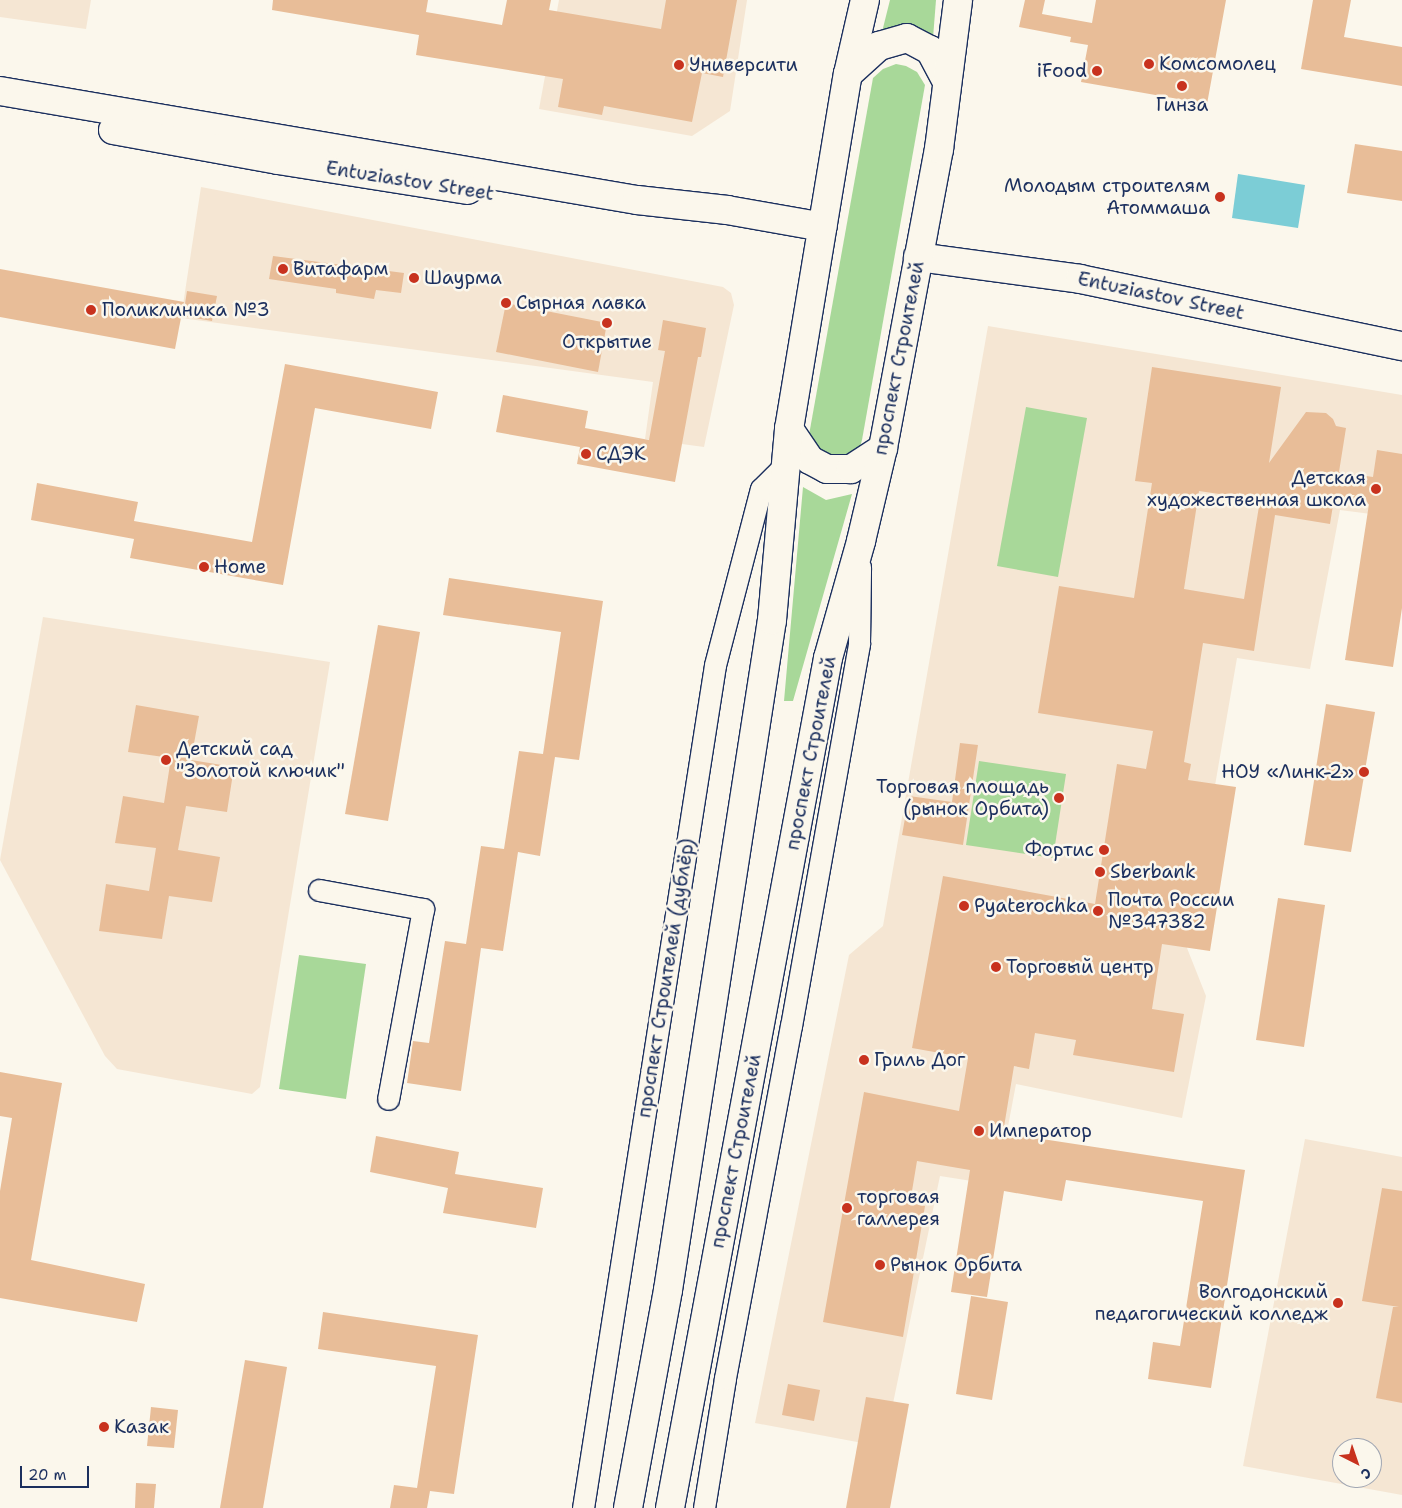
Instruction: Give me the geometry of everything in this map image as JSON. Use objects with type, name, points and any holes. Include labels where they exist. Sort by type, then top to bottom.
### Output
[{"type":"main road","points":[[628,1508],[668,1290],[769,640],[789,430],[848,74],[865,0]]},
{"type":"main road","name":"проспект Строителей","points":[[670,1508],[828,658],[861,541],[883,448],[938,149],[958,0]]},
{"type":"main road","points":[[848,74],[879,46],[907,38],[930,50],[947,82]]},
{"type":"main road","points":[[0,91],[628,198],[727,210],[822,235]]},
{"type":"main road","name":"Entuziastov Street","points":[[0,110],[288,162],[822,235]]},
{"type":"main road","points":[[920,247],[1017,252],[1402,327]]},
{"type":"main road","name":"Entuziastov Street","points":[[920,247],[1080,278],[1402,346]]},
{"type":"main road","points":[[789,430],[810,460],[827,469],[851,469],[883,448]]},
{"type":"street","name":"проспект Строителей (дублёр)","points":[[583,1508],[715,665],[761,488],[787,463]]},
{"type":"street","points":[[704,1508],[725,1378],[782,1074],[859,643],[861,541]]},
{"type":"street","points":[[319,890],[423,909],[388,1099]]},
{"type":"shaded area","points":[[0,0],[91,0],[86,29],[0,17]]},
{"type":"shaded area","points":[[559,0],[747,0],[730,111],[692,136],[539,109]]},
{"type":"shaded area","points":[[201,187],[723,287],[731,293],[734,305],[704,447],[645,439],[653,382],[181,318]]},
{"type":"shaded area","name":"Торговая площадь (рынок Орбита)","points":[[988,326],[1402,395],[1402,518],[1340,510],[1310,669],[1237,658],[1187,948],[1206,996],[1182,1118],[1016,1084],[997,1185],[940,1176],[884,1447],[755,1423],[849,955],[883,926]]},
{"type":"shaded area","name":"Детский сад \"Золотой ключик\"","points":[[43,617],[330,662],[260,1087],[252,1094],[117,1069],[105,1056],[0,860]]},
{"type":"shaded area","name":"Волгодонский педагогический колледж","points":[[1305,1139],[1402,1157],[1402,1495],[1364,1488],[1382,1488],[1382,1438],[1332,1438],[1332,1482],[1243,1466]]},
{"type":"green space","points":[[890,0],[936,0],[933,38],[882,32]]},
{"type":"green space","points":[[896,64],[906,66],[917,72],[925,85],[862,440],[860,447],[841,459],[821,454],[809,435],[873,78],[883,69]]},
{"type":"green space","points":[[1026,407],[1087,418],[1058,577],[997,566]]},
{"type":"green space","points":[[803,487],[826,500],[852,494],[793,701],[784,701]]},
{"type":"green space","points":[[979,761],[1066,774],[1053,858],[966,845]]},
{"type":"green space","points":[[299,955],[366,964],[346,1099],[279,1089]]},
{"type":"water","points":[[1238,174],[1305,185],[1298,228],[1232,218]]},
{"type":"building","points":[[273,0],[428,0],[426,12],[502,25],[507,0],[551,0],[549,10],[661,29],[666,0],[737,0],[723,77],[702,73],[692,122],[604,106],[602,115],[558,107],[563,79],[416,55],[419,35],[272,10]]},
{"type":"building","name":"Комсомолец","points":[[1025,0],[1045,0],[1042,14],[1092,23],[1096,0],[1226,0],[1207,104],[1081,82],[1088,45],[1070,42],[1071,37],[1019,27]]},
{"type":"building","points":[[1313,0],[1351,0],[1344,37],[1402,47],[1402,86],[1301,69]]},
{"type":"building","points":[[1355,144],[1402,151],[1402,201],[1347,193]]},
{"type":"building","points":[[273,256],[404,273],[401,293],[376,290],[374,299],[336,293],[336,289],[269,279]]},
{"type":"building","name":"Поликлиника №3","points":[[0,269],[184,302],[175,349],[0,317]]},
{"type":"building","points":[[187,291],[217,296],[212,321],[183,316]]},
{"type":"building","points":[[506,303],[607,323],[598,372],[496,352]]},
{"type":"building","points":[[663,320],[706,328],[701,357],[698,357],[675,482],[577,464],[580,447],[496,432],[503,395],[588,411],[585,428],[649,440],[665,351],[658,350]]},
{"type":"building","points":[[285,364],[438,392],[431,429],[315,408],[283,585],[130,558],[134,539],[31,520],[37,483],[138,502],[134,521],[252,542]]},
{"type":"building","points":[[1152,367],[1281,387],[1269,463],[1306,412],[1326,413],[1333,419],[1336,426],[1346,428],[1339,472],[1373,477],[1377,450],[1402,454],[1402,608],[1393,667],[1345,660],[1369,504],[1334,499],[1330,524],[1275,515],[1254,651],[1203,643],[1184,762],[1191,764],[1188,780],[1236,787],[1210,951],[1162,944],[1152,1009],[1184,1014],[1174,1072],[1073,1055],[1076,1040],[1035,1033],[1029,1069],[1014,1066],[1003,1133],[1245,1170],[1211,1388],[1148,1379],[1153,1342],[1180,1346],[1203,1201],[1066,1180],[1062,1201],[1004,1191],[987,1297],[951,1292],[970,1170],[917,1161],[910,1203],[925,1206],[903,1337],[823,1322],[864,1092],[959,1111],[968,1058],[912,1048],[943,876],[1095,904],[1117,764],[1146,769],[1153,731],[1038,713],[1059,586],[1134,598],[1152,483],[1135,481]],"holes":[[[1199,491],[1260,500],[1244,599],[1184,589]]]},
{"type":"building","points":[[449,578],[603,601],[579,760],[555,757],[540,856],[518,852],[503,951],[481,948],[461,1091],[407,1083],[413,1041],[429,1043],[445,941],[466,944],[481,846],[504,849],[519,751],[543,754],[561,632],[443,615]]},
{"type":"building","points":[[378,625],[420,632],[388,821],[345,814]]},
{"type":"building","points":[[1326,704],[1375,712],[1351,852],[1304,845]]},
{"type":"building","points":[[136,705],[199,716],[191,760],[234,767],[227,812],[186,806],[178,850],[220,857],[212,902],[169,896],[162,939],[99,931],[106,884],[149,891],[156,848],[115,843],[123,796],[164,803],[171,758],[128,752]]},
{"type":"building","points":[[960,743],[978,745],[963,845],[902,835],[909,796],[952,802]]},
{"type":"building","points":[[1278,898],[1325,905],[1304,1047],[1256,1040]]},
{"type":"building","points":[[0,1072],[62,1083],[31,1260],[145,1284],[137,1322],[0,1298],[0,1191],[12,1118],[0,1116]]},
{"type":"building","points":[[376,1136],[459,1152],[455,1174],[543,1188],[536,1228],[443,1213],[448,1188],[370,1172]]},
{"type":"building","points":[[1382,1188],[1402,1191],[1402,1403],[1376,1398],[1393,1307],[1399,1307],[1362,1301]]},
{"type":"building","points":[[971,1296],[1008,1302],[992,1400],[956,1394]]},
{"type":"building","points":[[323,1312],[478,1335],[454,1494],[430,1491],[427,1508],[390,1508],[394,1485],[417,1488],[436,1366],[318,1349]]},
{"type":"building","points":[[245,1360],[287,1367],[263,1508],[220,1508]]},
{"type":"building","points":[[788,1384],[820,1390],[814,1421],[782,1415]]},
{"type":"building","points":[[866,1397],[909,1404],[890,1508],[846,1508]]},
{"type":"building","points":[[151,1407],[178,1410],[174,1448],[147,1446]]},
{"type":"building","points":[[136,1483],[156,1484],[154,1508],[135,1508]]},
{"type":"place","name":"Комсомолец","points":[[1149,64]]},
{"type":"place","name":"Университи","points":[[679,65]]},
{"type":"place","name":"iFood","points":[[1097,71]]},
{"type":"place","name":"Гинза","points":[[1182,86]]},
{"type":"place","name":"Молодым строителям Атоммаша","points":[[1220,197]]},
{"type":"place","name":"Витафарм","points":[[283,269]]},
{"type":"place","name":"Шаурма","points":[[414,278]]},
{"type":"place","name":"Сырная лавка","points":[[506,303]]},
{"type":"place","name":"Поликлиника №3","points":[[91,310]]},
{"type":"place","name":"Открытие","points":[[607,323]]},
{"type":"place","name":"СДЭК","points":[[586,454]]},
{"type":"place","name":"Детская художественная школа","points":[[1376,489]]},
{"type":"place","name":"Home","points":[[204,567]]},
{"type":"place","name":"Детский сад \"Золотой ключик\"","points":[[166,760]]},
{"type":"place","name":"НОУ «Линк-2»","points":[[1364,772]]},
{"type":"place","name":"Торговая площадь (рынок Орбита)","points":[[1059,798]]},
{"type":"place","name":"Фортис","points":[[1104,850]]},
{"type":"place","name":"Sberbank","points":[[1100,872]]},
{"type":"place","name":"Pyaterochka","points":[[964,906]]},
{"type":"place","name":"Почта России №347382","points":[[1098,911]]},
{"type":"place","name":"Торговый центр","points":[[996,967]]},
{"type":"place","name":"Гриль Дог","points":[[864,1060]]},
{"type":"place","name":"Император","points":[[979,1131]]},
{"type":"place","name":"торговая галлерея","points":[[847,1208]]},
{"type":"place","name":"Рынок Орбита","points":[[880,1265]]},
{"type":"place","name":"Волгодонский педагогический колледж","points":[[1338,1303]]},
{"type":"place","name":"Казак","points":[[104,1427]]}]
